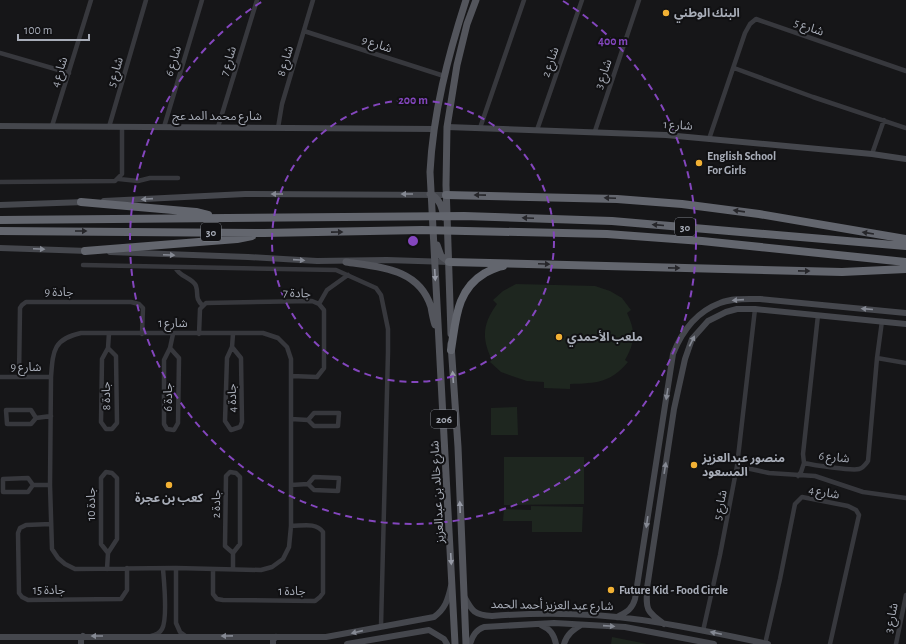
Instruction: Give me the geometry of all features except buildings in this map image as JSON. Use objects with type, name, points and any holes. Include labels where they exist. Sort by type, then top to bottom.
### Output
[{"type":"highway","points":[[446,195],[617,199],[682,204],[759,214],[906,239]]},
{"type":"highway","points":[[81,202],[196,212],[218,218]]},
{"type":"highway","name":"30","points":[[0,220],[464,216],[612,222],[906,246]]},
{"type":"highway","name":"30","points":[[0,231],[264,233],[422,230],[607,234],[702,241],[906,262]]},
{"type":"highway","points":[[85,251],[238,240],[264,233]]},
{"type":"highway","points":[[449,262],[842,272],[906,269]]},
{"type":"highway","points":[[451,350],[460,303],[468,287],[480,276],[494,268],[519,264]]},
{"type":"main road","name":"شارع خالد بن عبدالعزيز","points":[[455,644],[435,262],[430,194],[434,129],[444,76],[466,0]]},
{"type":"main road","name":"شارع خالد بن عبدالعزيز","points":[[466,644],[458,447],[451,350],[449,235],[446,195],[447,127],[457,65],[467,24],[476,0]]},
{"type":"main road","points":[[430,194],[440,201],[449,235]]},
{"type":"main road","points":[[432,212],[439,252],[444,259],[449,262]]},
{"type":"main road","points":[[346,262],[390,268],[404,274],[420,287],[430,306],[439,348]]},
{"type":"main road","points":[[445,449],[449,444],[456,444],[458,447]]},
{"type":"street","name":"شارع 4","points":[[52,126],[91,0]]},
{"type":"street","name":"شارع 5","points":[[109,127],[146,0]]},
{"type":"street","name":"شارع 6","points":[[164,127],[202,0]]},
{"type":"street","name":"شارع 7","points":[[218,127],[256,0]]},
{"type":"street","name":"شارع 8","points":[[278,128],[282,104],[313,0]]},
{"type":"street","points":[[480,128],[524,0]]},
{"type":"street","name":"شارع 2","points":[[537,130],[582,0]]},
{"type":"street","name":"شارع 3","points":[[595,131],[639,0]]},
{"type":"street","name":"شارع 5","points":[[709,138],[745,32],[750,24],[756,19],[906,71]]},
{"type":"street","name":"شارع 9","points":[[304,31],[444,76]]},
{"type":"street","points":[[0,53],[69,73]]},
{"type":"street","points":[[734,68],[813,97],[906,128]]},
{"type":"street","points":[[872,154],[884,120]]},
{"type":"street","name":"شارع محمد المد عج","points":[[0,126],[434,129]]},
{"type":"street","points":[[118,179],[122,174],[122,127]]},
{"type":"street","name":"شارع 1","points":[[447,127],[595,131],[709,138],[872,154],[906,159]]},
{"type":"street","points":[[0,182],[115,181],[118,179],[138,181],[150,178],[178,178]]},
{"type":"street","points":[[0,205],[245,194],[446,195]]},
{"type":"street","points":[[0,201],[7,205]]},
{"type":"street","points":[[0,248],[346,262],[388,260],[449,262]]},
{"type":"street","points":[[83,265],[336,270],[376,288],[381,295],[388,329],[382,626]]},
{"type":"street","points":[[175,267],[177,273],[189,279],[195,285],[198,301],[203,306],[200,309],[199,334]]},
{"type":"street","points":[[319,304],[327,290],[348,275]]},
{"type":"street","points":[[617,617],[629,611],[633,606],[641,568],[673,354],[680,337],[693,320],[721,302],[737,299],[906,313]]},
{"type":"street","name":"جادة 7","points":[[203,306],[206,303],[312,301],[319,304],[324,310],[324,368],[317,377],[292,376]]},
{"type":"street","name":"جادة 9","points":[[19,377],[20,308],[26,302],[131,302],[138,304],[143,308],[142,334]]},
{"type":"street","points":[[664,624],[650,614],[646,604],[650,569],[674,410],[685,358],[692,339],[699,330],[708,321],[726,312],[738,309],[754,309],[906,324]]},
{"type":"street","name":"شارع 5","points":[[703,631],[720,555],[737,466],[754,309]]},
{"type":"street","name":"شارع 6","points":[[818,315],[803,454],[804,463],[857,470],[864,467],[868,461],[877,358],[882,321]]},
{"type":"street","name":"شارع 1","points":[[82,333],[263,333],[278,338],[287,347],[291,359],[292,376],[291,526],[289,547],[283,559],[272,567],[261,570],[213,570],[176,568],[75,569],[65,564],[58,558],[52,549],[51,524],[51,377],[53,352],[65,339],[69,336],[82,333]]},
{"type":"street","name":"جادة 8","points":[[108,348],[116,356],[117,423],[112,429],[106,429],[101,422],[102,359],[108,348],[109,333]]},
{"type":"street","name":"جادة 6","points":[[170,348],[179,358],[178,423],[174,430],[167,429],[164,424],[164,360],[170,348],[173,334]]},
{"type":"street","name":"جادة 4","points":[[232,347],[241,358],[242,422],[240,427],[231,430],[226,421],[227,358],[232,347],[233,334]]},
{"type":"street","points":[[877,358],[906,363]]},
{"type":"street","name":"شارع 9","points":[[0,377],[51,377]]},
{"type":"street","points":[[665,408],[674,410]]},
{"type":"street","points":[[36,418],[31,410],[6,410],[7,424],[31,424],[36,418],[51,416]]},
{"type":"street","points":[[291,419],[308,420],[314,426],[338,426],[339,413],[314,413],[308,420]]},
{"type":"street","points":[[663,418],[673,419]]},
{"type":"street","points":[[798,476],[804,463]]},
{"type":"street","points":[[737,466],[769,473],[815,476],[863,492],[906,498]]},
{"type":"street","name":"جادة 10","points":[[107,569],[108,553],[117,539],[117,478],[112,473],[106,472],[101,478],[101,544],[108,553]]},
{"type":"street","name":"جادة 2","points":[[233,553],[225,546],[226,476],[230,472],[236,473],[240,477],[240,544],[233,553],[233,569]]},
{"type":"street","points":[[291,485],[308,484],[314,477],[338,478],[338,491],[314,490],[308,484]]},
{"type":"street","points":[[28,478],[33,485],[28,492],[3,492],[3,479],[28,478]]},
{"type":"street","points":[[33,485],[50,485]]},
{"type":"street","name":"شارع 4","points":[[767,644],[795,504],[802,497],[848,506],[856,510],[859,514],[830,644]]},
{"type":"street","name":"جادة 15","points":[[51,524],[26,525],[20,528],[18,533],[19,593],[22,597],[28,600],[121,599],[127,590],[127,568]]},
{"type":"street","name":"جادة 1","points":[[213,570],[213,594],[217,599],[315,601],[323,593],[323,532],[315,525],[291,526]]},
{"type":"street","points":[[176,568],[176,623],[180,632],[187,637]]},
{"type":"street","points":[[641,568],[645,570],[650,569]]},
{"type":"street","points":[[150,636],[162,630],[165,620],[163,569]]},
{"type":"street","points":[[0,637],[326,637],[434,617],[441,612],[447,603],[452,579]]},
{"type":"street","name":"شارع عبد العزيز أحمد الحمد","points":[[464,595],[472,610],[480,615],[500,616],[571,614],[617,617],[703,631],[767,644]]},
{"type":"street","name":"شارع 3","points":[[896,644],[906,595]]},
{"type":"street","points":[[500,616],[497,617],[495,621],[497,625],[500,626]]},
{"type":"street","points":[[422,619],[428,624],[426,628],[422,630]]},
{"type":"street","name":"شارع عبد العزيز أحمد الحمد","points":[[470,644],[472,636],[484,627],[554,623],[625,628],[692,642],[714,644]]},
{"type":"street","points":[[540,624],[552,632],[556,644]]},
{"type":"street","points":[[564,644],[572,630],[582,625]]},
{"type":"street","points":[[348,644],[422,630],[429,630],[437,634],[444,639],[447,644]]},
{"type":"street","points":[[67,636],[71,639],[71,644]]},
{"type":"street","points":[[81,644],[83,636]]},
{"type":"street","points":[[254,636],[263,640],[262,644]]},
{"type":"street","points":[[273,644],[273,640],[276,637]]},
{"type":"shaded area","name":"ملعب الأحمدي","points":[[516,284],[595,286],[610,291],[622,298],[631,310],[627,313],[633,331],[631,348],[625,360],[628,362],[609,378],[595,382],[570,384],[570,389],[544,388],[544,382],[527,381],[501,372],[490,362],[492,360],[488,352],[485,338],[486,324],[497,304],[493,300],[503,291]]},
{"type":"shaded area","points":[[517,407],[518,435],[491,435],[491,408]]},
{"type":"shaded area","points":[[504,457],[584,457],[584,504],[504,505]]},
{"type":"shaded area","points":[[531,506],[583,507],[582,532],[532,532],[532,521],[503,521],[504,509],[531,510]]},
{"type":"shaded area","points":[[612,637],[647,644],[611,644]]},
{"type":"place","name":"البنك الوطني","points":[[666,13]]},
{"type":"place","name":"English School For Girls","points":[[699,163]]},
{"type":"place","name":"ملعب الأحمدي","points":[[559,337]]},
{"type":"place","name":"منصور عبدالعزيز المسعود","points":[[694,465]]},
{"type":"place","name":"كعب بن عجرة","points":[[169,485]]},
{"type":"place","name":"Future Kid - Food Circle","points":[[611,590]]}]
